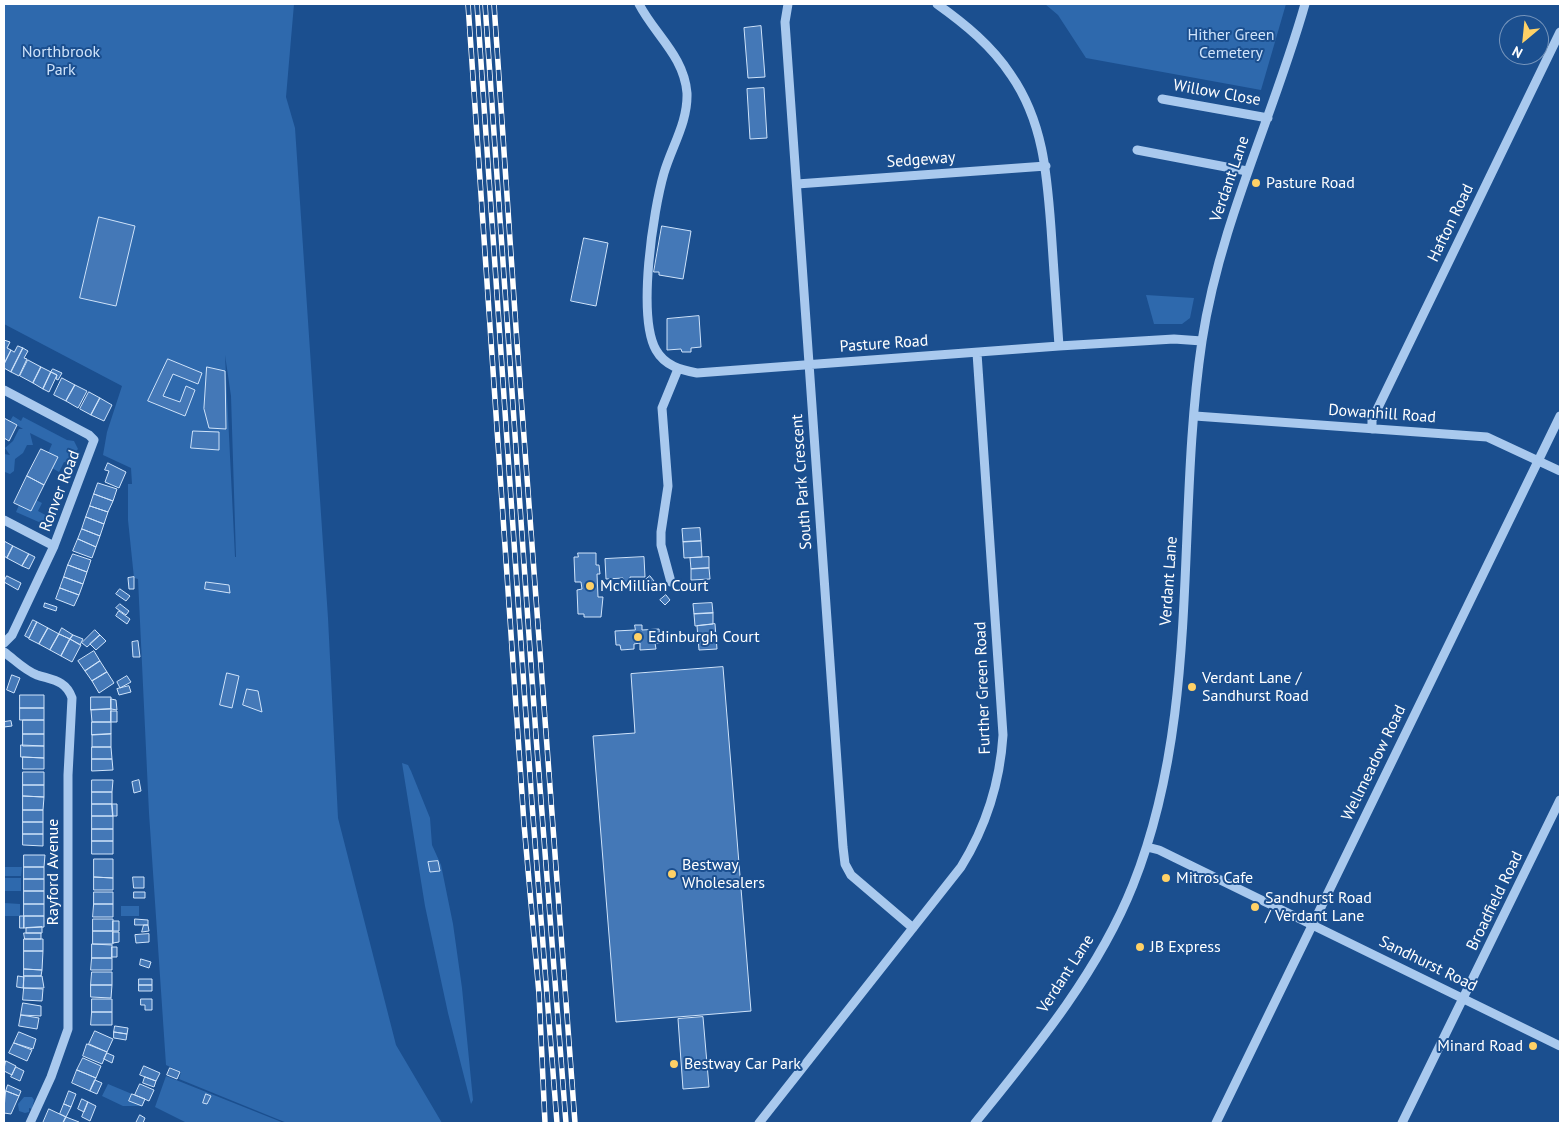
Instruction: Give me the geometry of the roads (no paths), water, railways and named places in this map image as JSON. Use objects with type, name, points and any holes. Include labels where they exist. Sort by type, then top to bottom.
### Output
[{"type":"street","points":[[639,4],[678,58],[687,93],[683,124],[664,174],[646,286],[650,336],[656,351],[666,362],[678,369],[662,408],[668,486],[661,538],[665,564],[671,582]]},
{"type":"street","name":"South Park Crescent","points":[[788,4],[785,22],[845,864],[851,875],[860,885],[913,928]]},
{"type":"street","points":[[938,4],[992,50],[1013,77],[1036,126],[1046,166],[1059,346]]},
{"type":"street","name":"Verdant Lane","points":[[975,1123],[1026,1060],[1088,970],[1118,918],[1147,846],[1162,788],[1173,723],[1194,416],[1202,341],[1215,278],[1247,171],[1286,69],[1305,4]]},
{"type":"street","name":"Hafton Road","points":[[1372,429],[1372,420],[1560,32]]},
{"type":"street","name":"Willow Close","points":[[1162,98],[1268,118]]},
{"type":"street","points":[[1137,150],[1247,171]]},
{"type":"street","name":"Sedgeway","points":[[797,184],[1046,166]]},
{"type":"street","name":"Pasture Road","points":[[678,369],[697,373],[1059,346],[1174,339],[1202,341]]},
{"type":"street","name":"Further Green Road","points":[[758,1123],[961,866],[976,842],[991,807],[1001,760],[1001,703],[977,353]]},
{"type":"street","name":"Ronver Road","points":[[4,390],[89,435],[94,440],[54,546],[14,631],[4,643]]},
{"type":"street","name":"Dowanhill Road","points":[[1194,416],[1487,437],[1560,471]]},
{"type":"street","name":"Wellmeadow Road","points":[[1216,1123],[1560,416]]},
{"type":"street","points":[[4,520],[54,546]]},
{"type":"street","name":"Rayford Avenue","points":[[5,652],[12,660],[36,675],[52,678],[69,690],[72,698],[68,775],[69,1018],[65,1040],[30,1123]]},
{"type":"street","name":"Broadfield Road","points":[[1402,1123],[1463,998],[1477,974],[1560,800]]},
{"type":"street","name":"Sandhurst Road","points":[[1147,846],[1159,850],[1312,924],[1560,1046]]},
{"type":"railway","points":[[468,4],[524,824],[539,994],[545,1123]]},
{"type":"railway","points":[[477,4],[532,804],[557,1123]]},
{"type":"railway","points":[[485,4],[536,736],[566,1123]]},
{"type":"railway","points":[[494,4],[517,343],[575,1123]]},
{"type":"place","name":"Pasture Road","points":[[1256,183]]},
{"type":"place","name":"McMillian Court","points":[[590,586]]},
{"type":"place","name":"Edinburgh Court","points":[[638,637]]},
{"type":"place","name":"Verdant Lane / Sandhurst Road","points":[[1192,687]]},
{"type":"place","name":"Bestway Wholesalers","points":[[672,874]]},
{"type":"place","name":"Mitros Cafe","points":[[1166,878]]},
{"type":"place","name":"Sandhurst Road / Verdant Lane","points":[[1255,907]]},
{"type":"place","name":"JB Express","points":[[1140,947]]},
{"type":"place","name":"Minard Road","points":[[1533,1046]]},
{"type":"place","name":"Bestway Car Park","points":[[674,1064]]},
{"type":"park label","name":"Hither Green Cemetery","points":[[1231,44]]},
{"type":"park label","name":"Northbrook Park","points":[[61,61]]}]
